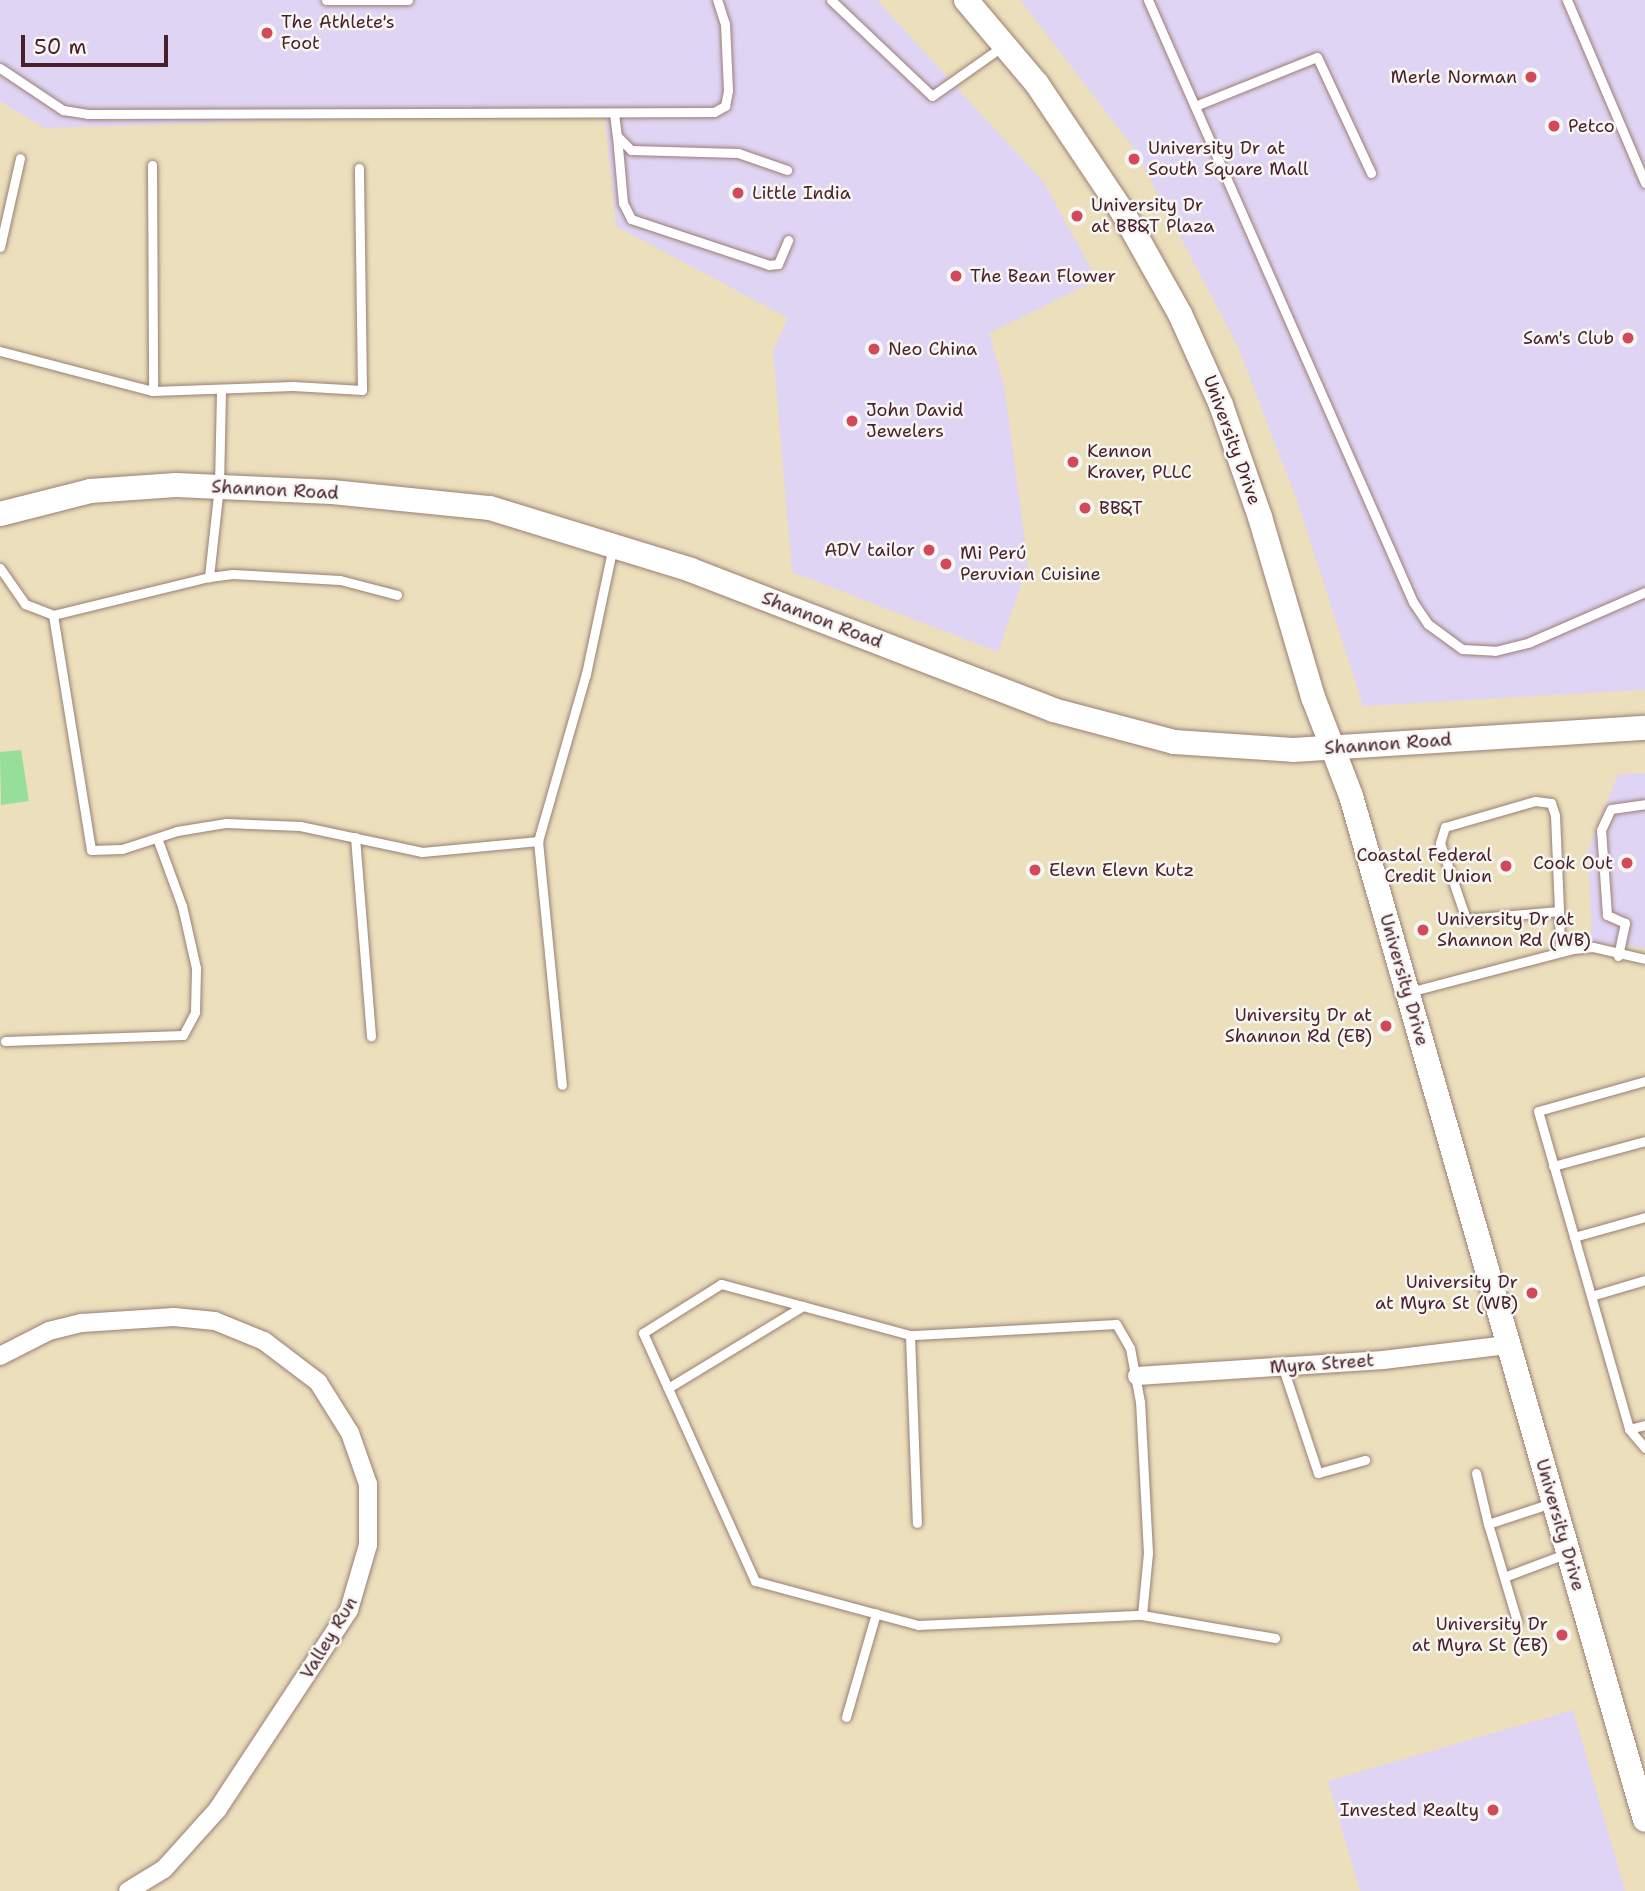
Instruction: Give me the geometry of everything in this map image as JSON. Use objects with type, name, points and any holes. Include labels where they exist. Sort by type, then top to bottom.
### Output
[{"type":"main road","name":"University Drive","points":[[966,0],[1005,45],[1115,200],[1205,366],[1260,517],[1313,697],[1335,748],[1645,1820]]},
{"type":"main road","name":"Shannon Road","points":[[0,514],[90,491],[219,486],[490,508],[613,544],[1033,703],[1111,727],[1220,748],[1335,748],[1645,728]]},
{"type":"street","name":"Valley Run","points":[[0,1356],[49,1331],[82,1323],[174,1317],[215,1321],[264,1341],[318,1382],[350,1433],[368,1484],[368,1545],[349,1610],[218,1809],[181,1853],[128,1891]]},
{"type":"street","name":"Myra Street","points":[[1137,1376],[1283,1368],[1507,1345]]},
{"type":"lane","points":[[326,0],[408,0]]},
{"type":"lane","points":[[0,68],[63,110],[88,114],[714,112],[725,106],[725,24],[718,0]]},
{"type":"lane","points":[[831,0],[932,96],[1005,45]]},
{"type":"lane","points":[[1148,0],[1413,602],[1429,624],[1462,649],[1495,651],[1530,642],[1645,592]]},
{"type":"lane","points":[[1567,0],[1645,183]]},
{"type":"lane","points":[[1195,106],[1317,57],[1371,173]]},
{"type":"lane","points":[[614,113],[623,203],[631,219],[769,265],[778,264],[788,240]]},
{"type":"lane","points":[[617,136],[631,150],[738,153],[786,170]]},
{"type":"lane","points":[[0,247],[20,158]]},
{"type":"lane","points":[[152,165],[153,391]]},
{"type":"lane","points":[[0,351],[153,391],[221,391],[293,386],[362,390],[359,169]]},
{"type":"lane","points":[[209,578],[219,486],[221,391]]},
{"type":"lane","points":[[562,1085],[538,841],[586,674],[613,544]]},
{"type":"lane","points":[[0,568],[25,604],[53,615],[233,574],[341,580],[397,595]]},
{"type":"lane","points":[[53,615],[91,850],[122,849],[157,838],[226,823],[300,826],[422,852],[538,841]]},
{"type":"lane","points":[[1559,911],[1466,919],[1440,843],[1445,827],[1535,801],[1550,803],[1555,816],[1559,911],[1560,952]]},
{"type":"lane","points":[[1618,956],[1625,923],[1607,915],[1601,830],[1611,809],[1645,804]]},
{"type":"lane","points":[[355,837],[371,1036]]},
{"type":"lane","points":[[5,1041],[183,1035],[195,1013],[196,968],[182,906],[157,838]]},
{"type":"lane","points":[[1407,992],[1560,952],[1593,947],[1618,956],[1645,959]]},
{"type":"lane","points":[[1645,1081],[1538,1111],[1629,1429],[1645,1448]]},
{"type":"lane","points":[[1553,1166],[1645,1141]]},
{"type":"lane","points":[[1574,1237],[1645,1217]]},
{"type":"lane","points":[[1591,1297],[1645,1280]]},
{"type":"lane","points":[[1142,1615],[1148,1553],[1137,1376],[1130,1348],[1115,1324],[910,1335],[721,1284],[643,1333],[755,1581],[918,1625],[1142,1615],[1275,1638]]},
{"type":"lane","points":[[668,1388],[803,1306]]},
{"type":"lane","points":[[910,1335],[917,1523]]},
{"type":"lane","points":[[1283,1368],[1318,1473],[1365,1460]]},
{"type":"lane","points":[[1629,1429],[1645,1425]]},
{"type":"lane","points":[[1476,1473],[1517,1622]]},
{"type":"lane","points":[[1488,1524],[1553,1503]]},
{"type":"lane","points":[[1504,1577],[1568,1553]]},
{"type":"lane","points":[[846,1717],[876,1613]]},
{"type":"shaded area","points":[[0,0],[877,0],[1045,184],[1097,280],[989,333],[1004,384],[1028,565],[998,652],[792,572],[773,351],[788,318],[616,226],[605,118],[327,119],[44,128],[0,101]]},
{"type":"shaded area","points":[[1020,0],[1645,0],[1645,690],[1363,706],[1298,503],[1238,347],[1133,147]]},
{"type":"shaded area","points":[[1645,773],[1645,948],[1592,942],[1588,851],[1618,774]]},
{"type":"shaded area","points":[[1573,1710],[1625,1891],[1360,1891],[1328,1781]]},
{"type":"green space","points":[[21,750],[29,801],[1,805],[0,752]]},
{"type":"place","name":"The Athlete's Foot","points":[[267,33]]},
{"type":"place","name":"Merle Norman","points":[[1531,77]]},
{"type":"place","name":"Petco","points":[[1554,126]]},
{"type":"place","name":"University Dr at South Square Mall","points":[[1134,159]]},
{"type":"place","name":"Little India","points":[[738,193]]},
{"type":"place","name":"University Dr at BB&T Plaza","points":[[1077,216]]},
{"type":"place","name":"The Bean Flower","points":[[956,276]]},
{"type":"place","name":"Sam's Club","points":[[1628,338]]},
{"type":"place","name":"Neo China","points":[[874,349]]},
{"type":"place","name":"John David Jewelers","points":[[852,421]]},
{"type":"place","name":"Kennon Kraver, PLLC","points":[[1073,462]]},
{"type":"place","name":"BB&T","points":[[1085,508]]},
{"type":"place","name":"ADV tailor","points":[[929,550]]},
{"type":"place","name":"Mi Perú Peruvian Cuisine","points":[[946,564]]},
{"type":"place","name":"Cook Out","points":[[1627,863]]},
{"type":"place","name":"Coastal Federal Credit Union","points":[[1506,866]]},
{"type":"place","name":"Elevn Elevn Kutz","points":[[1035,870]]},
{"type":"place","name":"University Dr at Shannon Rd (WB)","points":[[1423,930]]},
{"type":"place","name":"University Dr at Shannon Rd (EB)","points":[[1386,1026]]},
{"type":"place","name":"University Dr at Myra St (WB)","points":[[1532,1293]]},
{"type":"place","name":"University Dr at Myra St (EB)","points":[[1562,1635]]},
{"type":"place","name":"Invested Realty","points":[[1493,1810]]}]
